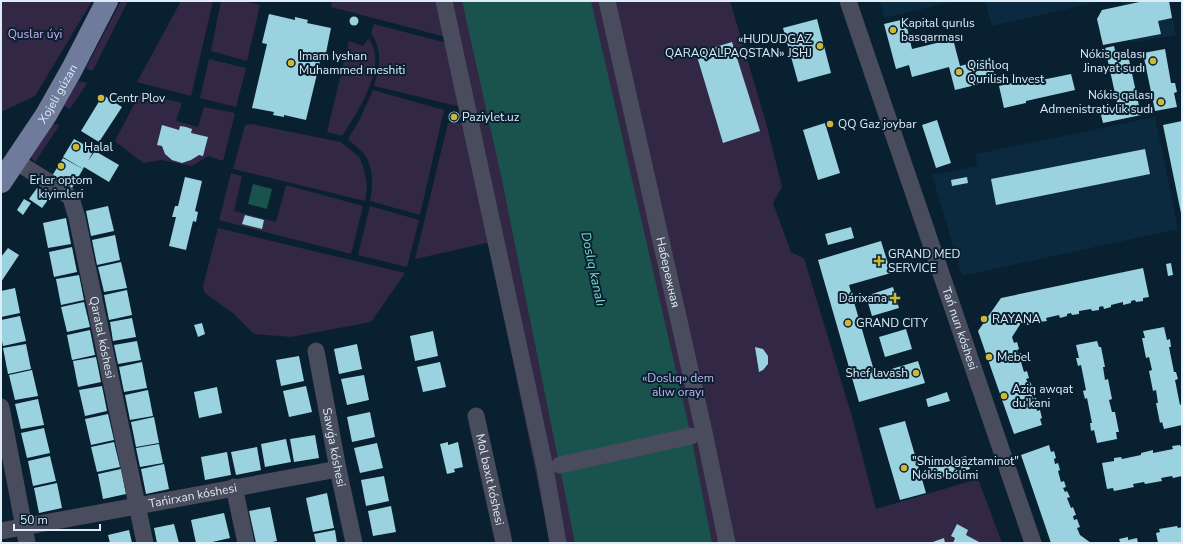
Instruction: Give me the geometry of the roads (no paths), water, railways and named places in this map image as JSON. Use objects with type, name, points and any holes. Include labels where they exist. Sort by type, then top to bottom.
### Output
[{"type":"main road","name":"Xojeli gúzarı","points":[[1,182],[49,108],[72,69],[107,1]]},
{"type":"street","points":[[444,1],[545,468],[558,543]]},
{"type":"street","name":"Набережная","points":[[607,1],[702,424],[727,543]]},
{"type":"street","name":"Tań nurı kóshesi","points":[[848,1],[1033,543]]},
{"type":"street","name":"Qaratal kóshesi","points":[[15,161],[60,189],[71,198],[77,218],[145,543]]},
{"type":"street","name":"Sawǵa kóshesi","points":[[316,351],[338,469],[354,543]]},
{"type":"street","points":[[1,407],[27,543]]},
{"type":"street","name":"Mol baxıt kóshesi","points":[[476,416],[504,543]]},
{"type":"street","points":[[560,465],[691,436]]},
{"type":"street","name":"Tańirxan kóshesi","points":[[1,531],[338,469]]},
{"type":"street","points":[[234,487],[246,543]]},
{"type":"water","name":"Doslıq kanalı","points":[[462,1],[591,1],[691,436],[712,543],[575,543],[502,180]]},
{"type":"water","points":[[253,184],[272,189],[267,209],[248,204]]},
{"type":"place","name":"Kapital qurılıs basqarması","points":[[893,30]]},
{"type":"place","name":"«HUDUDGAZ QARAQALPAQSTAN» JSHJ","points":[[820,46]]},
{"type":"place","name":"Nókis qalası Jinayat sudı","points":[[1153,61]]},
{"type":"place","name":"Imam Iyshan Muhammed meshiti","points":[[291,63]]},
{"type":"place","name":"Qishloq Qurilish Invest","points":[[959,72]]},
{"type":"place","name":"Centr Plov","points":[[101,98]]},
{"type":"place","name":"Nókis qalası Admenistrativlik sudı","points":[[1161,102]]},
{"type":"place","name":"Paziylet.uz","points":[[454,117]]},
{"type":"place","name":"QQ Gaz joybar","points":[[830,124]]},
{"type":"place","name":"Halal","points":[[76,147]]},
{"type":"place","name":"Erler optom kiyimleri","points":[[61,166]]},
{"type":"place","name":"GRAND MED SERVICE","points":[[879,261]]},
{"type":"place","name":"Dárixana","points":[[895,298]]},
{"type":"place","name":"RAYANA","points":[[984,319]]},
{"type":"place","name":"GRAND CITY","points":[[848,323]]},
{"type":"place","name":"Mebel","points":[[989,357]]},
{"type":"place","name":"Shef lavash","points":[[916,373]]},
{"type":"place","name":"Aziq awqat du'kani","points":[[1004,396]]},
{"type":"place","name":"\"Shimolgaztaminot\" Nókis bólimi","points":[[904,468]]},
{"type":"park label","name":"Quslar úyi","points":[[35,34]]},
{"type":"park label","name":"«Doslıq» dem alıw orayı","points":[[678,385]]}]
